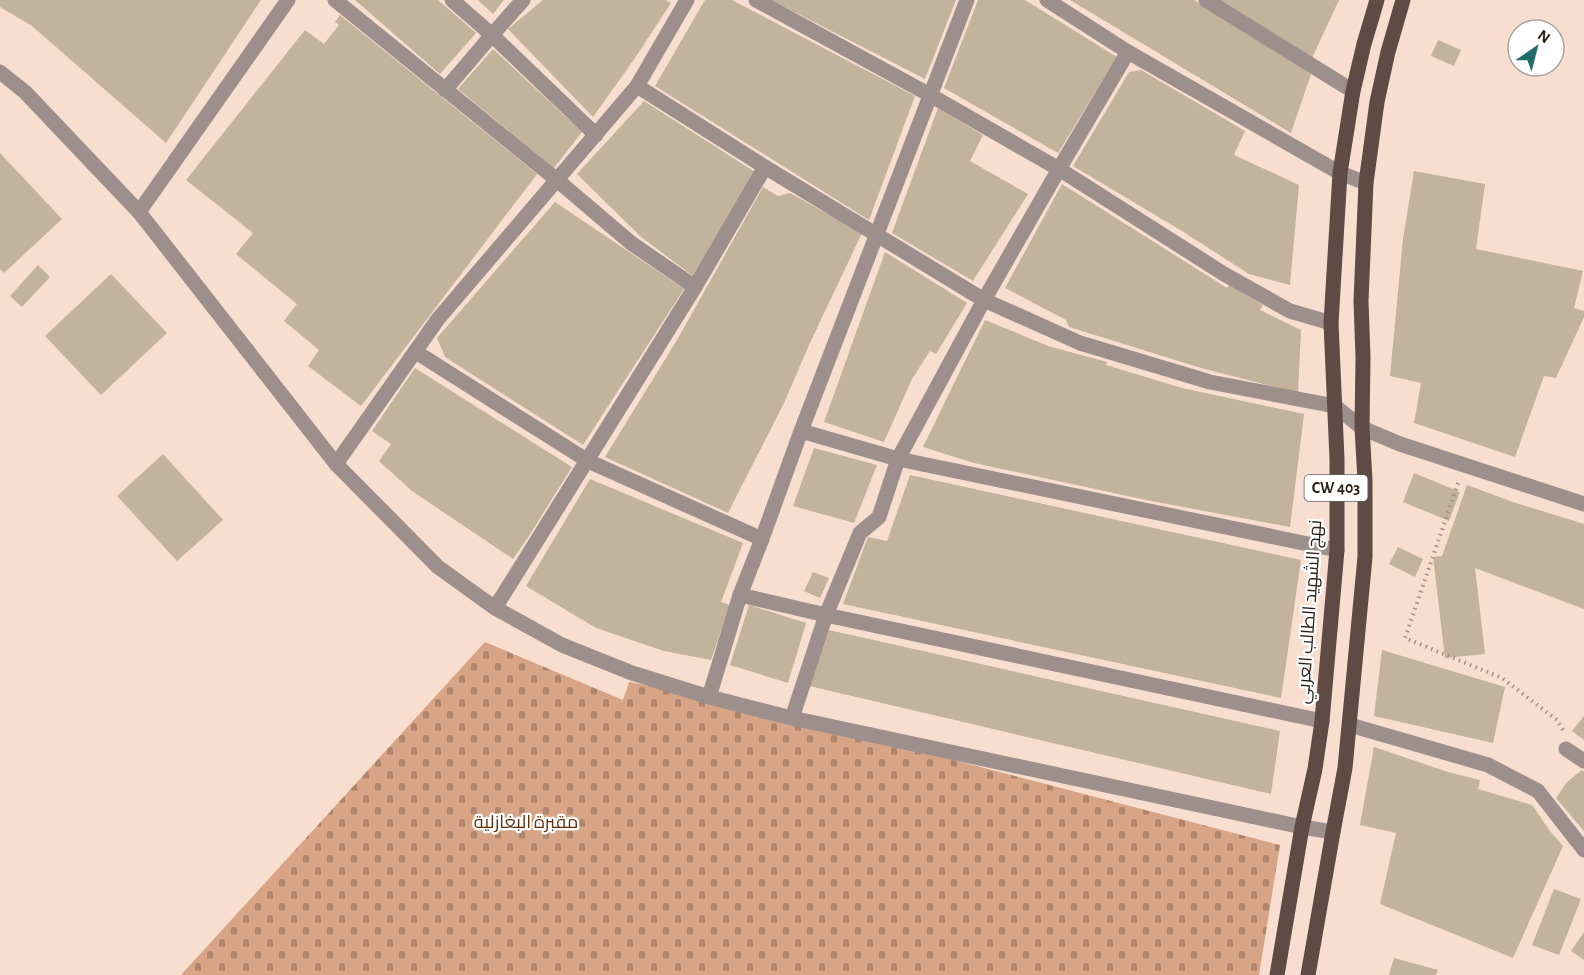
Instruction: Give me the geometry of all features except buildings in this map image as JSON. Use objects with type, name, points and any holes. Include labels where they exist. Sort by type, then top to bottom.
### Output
[{"type":"main road","name":"CW 403","points":[[1308,975],[1345,768],[1365,557],[1361,301],[1366,183],[1377,102],[1403,0]]},
{"type":"main road","name":"نهج الشهيد الطالب العربي","points":[[1277,975],[1322,721],[1337,550],[1335,406],[1331,323],[1340,173],[1353,91],[1373,2]]},
{"type":"street","points":[[140,212],[288,0]]},
{"type":"street","points":[[335,0],[631,243],[695,287]]},
{"type":"street","points":[[452,0],[492,35],[596,135]]},
{"type":"street","points":[[446,90],[524,0]]},
{"type":"street","points":[[336,464],[438,319],[637,86],[686,0]]},
{"type":"street","points":[[756,0],[930,95],[1059,170],[1234,279],[1290,311],[1331,323]]},
{"type":"street","points":[[709,697],[740,595],[967,0]]},
{"type":"street","points":[[1047,0],[1128,52],[1340,173],[1366,183]]},
{"type":"street","points":[[1206,0],[1353,91]]},
{"type":"street","points":[[792,717],[826,615],[860,533],[879,517],[898,459],[984,300],[1128,52]]},
{"type":"street","points":[[0,72],[25,92],[140,212],[336,464],[438,567],[495,608],[562,645],[632,673],[709,697],[792,717],[1333,832]]},
{"type":"street","points":[[637,86],[984,300],[1080,343],[1210,382],[1335,406],[1362,428],[1400,444],[1584,504]]},
{"type":"street","points":[[495,608],[695,287],[765,167]]},
{"type":"street","points":[[416,352],[588,461],[762,539]]},
{"type":"street","points":[[801,431],[898,459],[1337,550]]},
{"type":"street","points":[[740,595],[1322,721]]},
{"type":"street","points":[[1350,725],[1488,765],[1538,791],[1584,850]]},
{"type":"street","points":[[1566,749],[1584,761]]},
{"type":"path","points":[[1464,466],[1405,638],[1502,678],[1557,720],[1567,740],[1566,749]]},
{"type":"green space","name":"مقبرة البغازلية","points":[[485,642],[623,700],[629,682],[709,697],[1280,845],[1259,975],[181,975]]}]
